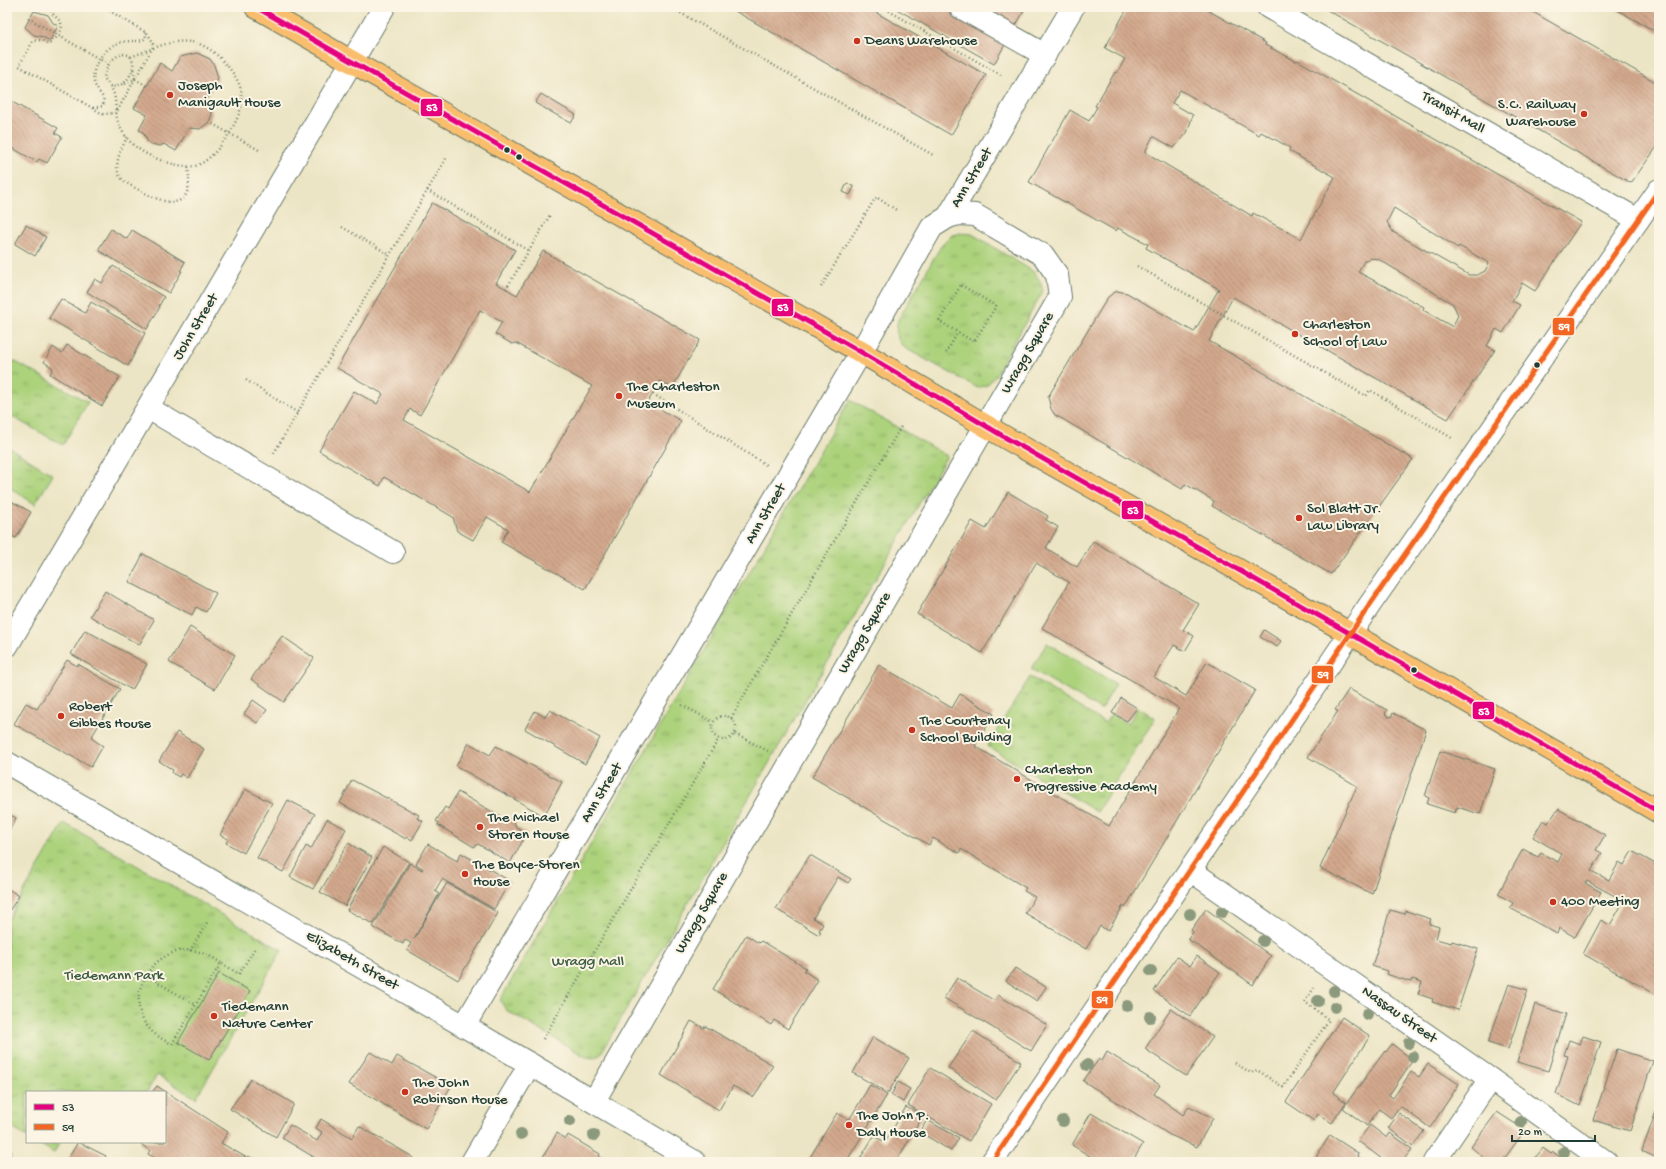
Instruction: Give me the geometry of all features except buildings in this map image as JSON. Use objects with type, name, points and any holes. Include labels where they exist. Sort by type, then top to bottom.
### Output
[{"type":"main road","points":[[256,7],[861,352],[985,426],[1351,634],[1659,812]]},
{"type":"street","name":"John Street","points":[[7,646],[384,7]]},
{"type":"street","points":[[960,7],[1045,55]]},
{"type":"street","name":"Ann Street","points":[[464,1026],[861,352],[932,227],[948,217],[1073,7]]},
{"type":"street","name":"Transit Mall","points":[[1268,7],[1638,220]]},
{"type":"street","points":[[992,1162],[1351,634],[1659,190]]},
{"type":"street","name":"Wragg Square","points":[[594,1102],[1060,296],[1060,284],[1051,264],[1043,255],[975,215],[959,214],[948,217]]},
{"type":"street","points":[[148,408],[393,552]]},
{"type":"street","name":"Elizabeth Street","points":[[7,763],[530,1064],[695,1162]]},
{"type":"street","name":"Nassau Street","points":[[1190,870],[1490,1079],[1606,1162]]},
{"type":"street","points":[[472,1162],[530,1064]]},
{"type":"street","points":[[1434,1162],[1490,1079]]},
{"type":"path","points":[[53,7],[51,11],[61,22],[62,29],[49,44],[42,40],[33,41],[19,66],[103,114],[116,113]]},
{"type":"path","points":[[103,7],[145,32],[150,36],[153,47],[116,113]]},
{"type":"path","points":[[670,7],[933,155]]},
{"type":"path","points":[[882,7],[1001,75]]},
{"type":"path","points":[[28,18],[108,64]]},
{"type":"path","points":[[93,108],[103,106],[104,102],[104,98],[96,87],[94,78],[94,69],[99,59],[104,52],[119,42],[143,40],[146,38],[145,32]]},
{"type":"path","points":[[130,57],[153,47],[165,44],[192,42],[206,48],[226,64],[240,86],[242,100],[240,112],[229,133],[213,155],[204,162],[195,166],[188,166],[163,161],[135,147],[119,126],[114,94],[104,78],[108,64],[120,55],[126,54],[133,61],[135,79]]},
{"type":"path","points":[[123,84],[133,67]]},
{"type":"path","points":[[110,86],[115,87],[135,79]]},
{"type":"path","points":[[135,79],[147,86]]},
{"type":"path","points":[[210,122],[258,150]]},
{"type":"path","points":[[127,137],[117,161],[120,179],[158,200],[169,203],[178,201],[186,196],[189,189],[188,166]]},
{"type":"path","points":[[262,475],[447,157]]},
{"type":"path","points":[[428,190],[529,251]]},
{"type":"path","points":[[821,287],[876,197],[898,211]]},
{"type":"path","points":[[506,289],[550,215]]},
{"type":"path","points":[[342,227],[390,255]]},
{"type":"path","points":[[1137,266],[1366,396],[1370,390],[1452,438]]},
{"type":"path","points":[[961,285],[996,306],[974,342],[958,332],[939,320],[961,285]]},
{"type":"path","points":[[946,353],[958,332]]},
{"type":"path","points":[[246,380],[298,412]]},
{"type":"path","points":[[653,394],[767,465]]},
{"type":"path","points":[[731,718],[902,425]]},
{"type":"path","points":[[660,693],[713,722]]},
{"type":"path","points":[[723,716],[731,718],[736,724],[735,734],[727,741],[718,740],[713,734],[713,722],[723,716]]},
{"type":"path","points":[[735,734],[790,763]]},
{"type":"path","points":[[543,1039],[718,740]]},
{"type":"path","points":[[190,951],[208,921]]},
{"type":"path","points":[[221,963],[172,1044],[158,1037],[146,1025],[140,1010],[139,994],[145,975],[153,965],[166,956],[181,951],[190,951],[211,957],[221,963],[239,974],[255,948]]},
{"type":"path","points":[[145,975],[196,1005]]},
{"type":"path","points":[[1235,1063],[1251,1073],[1257,1070],[1283,1087],[1329,1020],[1305,1002],[1317,983]]},
{"type":"green space","points":[[961,233],[972,234],[1034,272],[1040,281],[1043,291],[995,376],[987,385],[978,388],[903,347],[897,334],[898,320],[941,246],[952,235]]},
{"type":"green space","points":[[14,361],[88,402],[63,445],[7,414],[7,372]]},
{"type":"green space","name":"Wragg Mall","points":[[850,400],[947,456],[600,1055],[593,1058],[586,1057],[506,1010],[500,1000]]},
{"type":"green space","points":[[7,446],[53,475],[35,504],[7,486]]},
{"type":"green space","points":[[1047,643],[1116,684],[1101,710],[1031,669]]},
{"type":"green space","points":[[1030,677],[1105,723],[1111,714],[1128,724],[1138,707],[1155,718],[1097,812],[987,746]]},
{"type":"green space","name":"Tiedemann Park","points":[[64,823],[282,950],[196,1098],[157,1075],[148,1091],[26,1091],[26,1136],[7,1125],[7,921]]},
{"type":"green space","points":[[38,1143],[59,1143],[54,1153]]},
{"type":"transit line","name":"53","points":[[256,7],[861,352],[1008,439],[1351,634],[1659,812]]},
{"type":"transit line","name":"59","points":[[992,1162],[1371,603],[1659,190]]},
{"type":"place","name":"Deans Warehouse","points":[[857,41]]},
{"type":"place","name":"Joseph Manigault House","points":[[170,95]]},
{"type":"place","name":"S.C. Railway Warehouse","points":[[1584,114]]},
{"type":"place","name":"Charleston School of Law","points":[[1295,334]]},
{"type":"place","name":"The Charleston Museum","points":[[619,396]]},
{"type":"place","name":"Sol Blatt Jr. Law Library","points":[[1299,518]]},
{"type":"place","name":"Robert Gibbes House","points":[[61,716]]},
{"type":"place","name":"The Courtenay School Building","points":[[912,730]]},
{"type":"place","name":"Charleston Progressive Academy","points":[[1017,779]]},
{"type":"place","name":"The Michael Storen House","points":[[480,827]]},
{"type":"place","name":"The Boyce-Storen House","points":[[465,874]]},
{"type":"place","name":"400 Meeting","points":[[1553,902]]},
{"type":"place","name":"Tiedemann Nature Center","points":[[214,1016]]},
{"type":"place","name":"The John Robinson House","points":[[405,1092]]},
{"type":"place","name":"The John P. Daly House","points":[[849,1125]]}]
